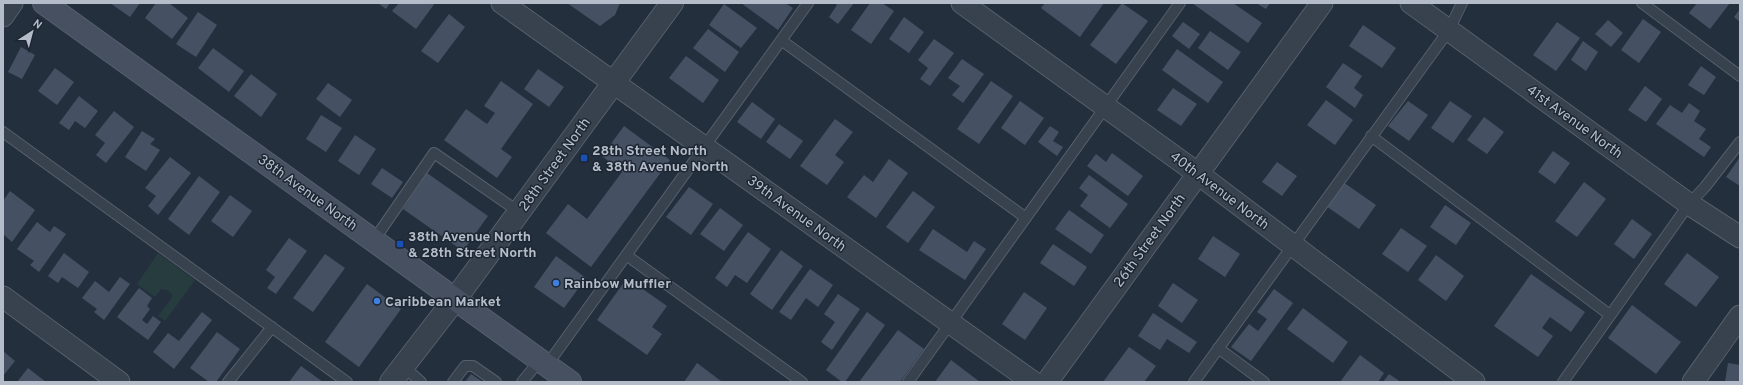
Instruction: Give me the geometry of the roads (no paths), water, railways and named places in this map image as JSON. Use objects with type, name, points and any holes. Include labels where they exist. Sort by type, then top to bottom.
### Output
[{"type":"main road","name":"38th Avenue North","points":[[44,3],[456,298],[570,382]]},
{"type":"street","points":[[3,16],[12,3]]},
{"type":"street","name":"28th Street North","points":[[397,374],[456,298],[672,3]]},
{"type":"street","name":"40th Avenue North","points":[[962,3],[1293,244],[1474,382]]},
{"type":"street","name":"26th Street North","points":[[1047,382],[1197,173],[1322,3]]},
{"type":"street","name":"41st Avenue North","points":[[1411,3],[1690,204],[1740,237]]},
{"type":"street","name":"39th Avenue North","points":[[513,6],[613,83],[1033,382]]},
{"type":"street","points":[[3,297],[119,382]]},
{"type":"street","points":[[1693,382],[1740,316]]},
{"type":"lane","points":[[522,382],[543,362],[626,255],[808,3]]},
{"type":"lane","points":[[908,382],[1180,3]]},
{"type":"lane","points":[[1194,382],[1449,30],[1462,3]]},
{"type":"lane","points":[[1642,3],[1740,76]]},
{"type":"lane","points":[[781,40],[1026,218]]},
{"type":"lane","points":[[3,132],[347,382]]},
{"type":"lane","points":[[1371,136],[1610,315]]},
{"type":"lane","points":[[1563,382],[1690,204],[1740,142]]},
{"type":"lane","points":[[374,240],[434,152],[518,212]]},
{"type":"lane","points":[[626,255],[802,382]]},
{"type":"lane","points":[[228,382],[272,327]]},
{"type":"lane","points":[[1218,348],[1264,382]]},
{"type":"lane","points":[[452,382],[465,366],[473,366],[496,382]]},
{"type":"lane","points":[[397,374],[421,382]]},
{"type":"place","name":"28th Street North & 38th Avenue North","points":[[584,158]]},
{"type":"place","name":"38th Avenue North & 28th Street North","points":[[400,244]]},
{"type":"place","name":"Rainbow Muffler","points":[[556,283]]},
{"type":"place","name":"Caribbean Market","points":[[377,301]]}]
